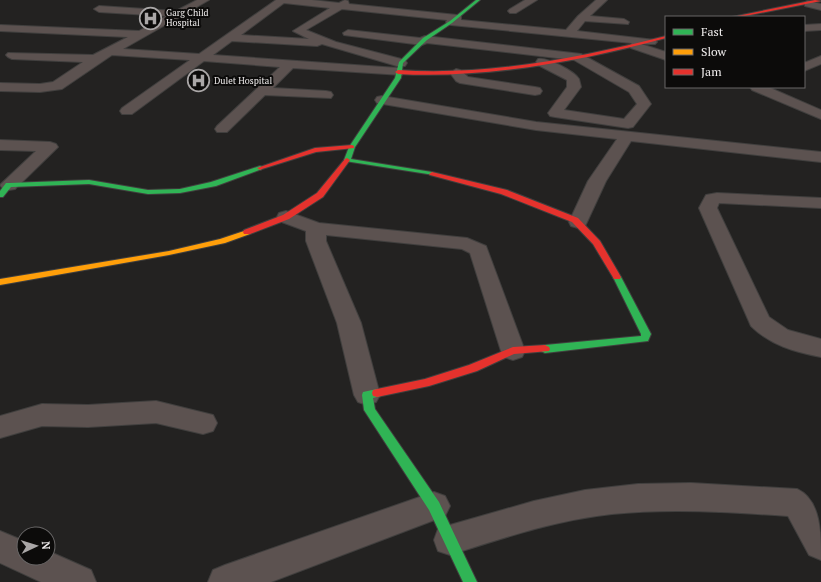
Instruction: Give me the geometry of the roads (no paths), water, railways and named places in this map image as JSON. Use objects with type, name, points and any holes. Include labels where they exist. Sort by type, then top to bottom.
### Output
[{"type":"street","points":[[0,87],[44,88],[57,86],[108,51],[204,0]]},
{"type":"street","points":[[127,111],[282,0]]},
{"type":"street","points":[[285,0],[397,12],[569,34],[651,42]]},
{"type":"street","points":[[350,0],[298,31],[418,74],[475,73],[577,57],[635,46],[665,37]]},
{"type":"street","points":[[0,282],[169,253],[222,241],[286,217],[320,195],[347,160],[352,147],[398,78],[399,68],[423,40],[454,20],[478,0]]},
{"type":"street","points":[[512,0],[531,1]]},
{"type":"street","points":[[569,34],[582,18],[602,0]]},
{"type":"street","points":[[740,16],[808,4],[821,0]]},
{"type":"street","points":[[513,11],[531,1]]},
{"type":"street","points":[[397,12],[410,3]]},
{"type":"street","points":[[808,4],[821,7]]},
{"type":"street","points":[[99,9],[177,14]]},
{"type":"street","points":[[582,18],[624,22]]},
{"type":"street","points":[[805,28],[821,27]]},
{"type":"street","points":[[0,28],[139,34]]},
{"type":"street","points":[[348,33],[577,57],[634,89],[644,104],[628,124],[555,114],[574,86],[573,79],[563,72],[542,62]]},
{"type":"street","points":[[228,38],[332,44]]},
{"type":"street","points":[[635,46],[665,56]]},
{"type":"street","points":[[108,51],[290,64],[399,68]]},
{"type":"street","points":[[12,56],[96,59]]},
{"type":"street","points":[[806,74],[821,60]]},
{"type":"street","points":[[222,129],[290,64]]},
{"type":"street","points":[[456,73],[460,78],[465,80],[535,91]]},
{"type":"street","points":[[761,88],[821,115]]},
{"type":"street","points":[[262,91],[326,95]]},
{"type":"street","points":[[382,100],[536,126],[626,137],[821,157]]},
{"type":"street","points":[[578,222],[597,181],[626,137]]},
{"type":"street","points":[[0,144],[50,147],[4,190]]},
{"type":"street","points":[[4,190],[89,182],[148,192],[180,192],[213,184],[314,150],[352,147]]},
{"type":"street","points":[[347,160],[390,166],[452,178],[535,203],[578,222],[598,244],[646,334],[645,339],[574,347],[512,351],[466,370],[425,383],[367,395]]},
{"type":"street","points":[[821,203],[717,198],[712,199],[708,208],[759,321],[773,334],[807,346],[821,348]]},
{"type":"street","points":[[286,217],[316,228],[467,244],[478,250],[512,351]]},
{"type":"street","points":[[316,228],[316,242],[349,323],[370,410],[434,506],[470,582]]},
{"type":"street","points":[[0,427],[42,415],[88,416],[156,412],[203,424]]},
{"type":"street","points":[[450,540],[495,526],[585,504],[655,497],[734,498],[797,503],[821,544]]},
{"type":"street","points":[[225,582],[434,506]]},
{"type":"street","points":[[0,547],[16,554]]},
{"type":"street","points":[[43,566],[79,582]]},
{"type":"place","name":"Garg Child Hospital","points":[[151,18]]},
{"type":"place","name":"Dulet Hospital","points":[[198,81]]}]
